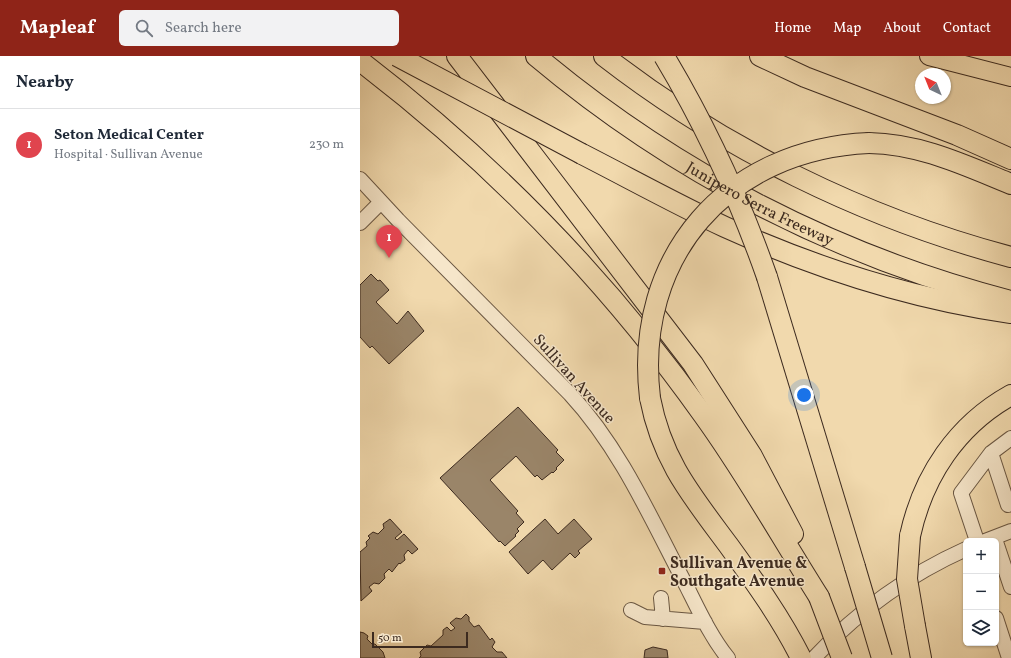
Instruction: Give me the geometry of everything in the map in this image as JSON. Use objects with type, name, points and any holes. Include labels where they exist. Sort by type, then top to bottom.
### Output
[{"type":"highway","points":[[397,56],[710,220],[806,260],[850,276],[926,297],[1011,313]]},
{"type":"highway","points":[[457,56],[648,303],[708,386],[749,450],[778,503],[802,552],[842,658]]},
{"type":"highway","name":"Junipero Serra Freeway","points":[[536,56],[581,92],[649,141],[697,171],[771,211],[872,257],[952,284],[1011,301]]},
{"type":"highway","points":[[604,56],[699,122],[796,176],[893,218],[942,236],[1011,257]]},
{"type":"highway","points":[[664,56],[717,154],[748,225],[767,277],[882,658]]},
{"type":"highway","points":[[760,56],[805,77],[957,135],[1011,159]]},
{"type":"highway","points":[[360,61],[435,122],[504,186],[563,245],[630,320],[680,382],[722,442],[819,597]]},
{"type":"highway","points":[[801,658],[784,627],[748,572],[676,472],[657,430],[650,398],[648,348],[650,330],[658,294],[673,259],[689,233],[704,215],[741,183],[780,161],[800,154],[829,147],[869,143],[904,146],[930,152],[1011,184]]},
{"type":"highway","points":[[921,658],[914,626],[907,579],[910,536],[916,513],[924,490],[945,453],[975,420],[1011,395]]},
{"type":"main road","points":[[929,56],[1011,77]]},
{"type":"street","name":"Sullivan Avenue","points":[[363,188],[381,202],[570,394],[596,424],[619,460],[705,622],[728,658]]},
{"type":"street","points":[[360,223],[381,202]]},
{"type":"street","points":[[977,538],[961,493],[991,453],[1011,438]]},
{"type":"street","points":[[991,453],[1008,505]]},
{"type":"street","points":[[997,538],[1011,531]]},
{"type":"street","points":[[814,658],[855,618],[882,597],[916,574],[963,550]]},
{"type":"street","points":[[999,556],[1011,587]]},
{"type":"street","points":[[661,598],[663,619]]},
{"type":"street","points":[[631,610],[645,617],[705,622]]},
{"type":"street","points":[[999,627],[1009,658]]},
{"type":"building","points":[[371,274],[378,281],[380,280],[389,290],[376,302],[397,324],[408,311],[424,331],[389,364],[372,346],[370,348],[360,337],[360,285]]},
{"type":"building","points":[[518,407],[558,450],[556,452],[564,460],[553,473],[552,472],[542,480],[537,475],[535,477],[516,456],[490,480],[518,511],[516,513],[524,522],[517,529],[519,531],[515,535],[516,536],[505,546],[500,541],[499,542],[440,478]]},
{"type":"building","points":[[390,519],[402,532],[395,538],[397,540],[404,534],[418,549],[412,554],[408,550],[404,555],[405,560],[400,564],[399,563],[392,572],[389,569],[384,574],[385,578],[379,584],[374,583],[369,587],[372,591],[361,601],[360,552],[367,546],[366,542],[370,538],[368,536],[373,532],[378,534],[384,528],[383,524]]},
{"type":"building","points":[[545,519],[558,534],[574,519],[592,539],[578,551],[580,553],[575,558],[570,553],[552,570],[543,560],[528,574],[509,552]]},
{"type":"building","points":[[466,614],[474,627],[479,625],[490,640],[492,638],[495,642],[492,647],[497,652],[502,652],[507,658],[419,658],[421,656],[420,652],[427,645],[431,646],[443,635],[443,630],[447,627],[451,631],[455,628],[450,623],[456,618],[461,619]]},
{"type":"building","points":[[360,632],[368,636],[367,639],[383,652],[385,658],[360,658]]},
{"type":"building","points":[[653,647],[667,650],[668,658],[644,658],[645,650]]},
{"type":"place","name":"Seton Medical Center","points":[[389,258]]},
{"type":"place","name":"Sullivan Avenue & Southgate Avenue","points":[[662,571]]}]
